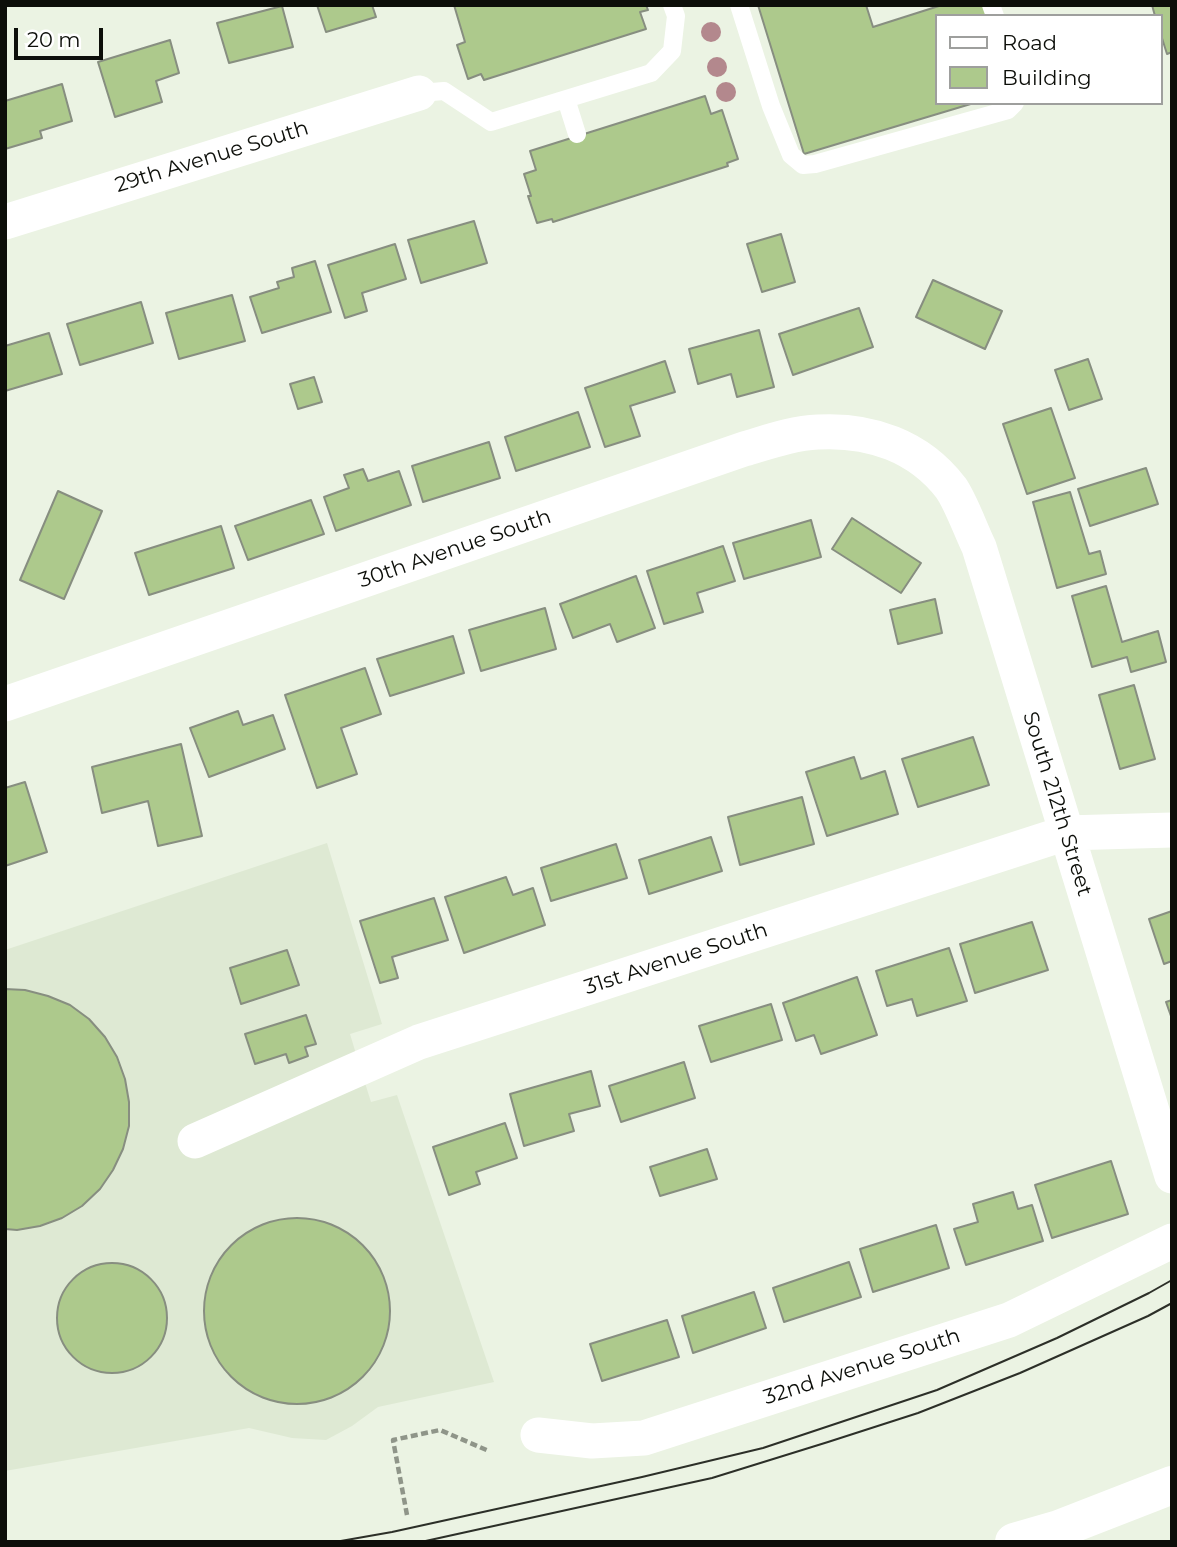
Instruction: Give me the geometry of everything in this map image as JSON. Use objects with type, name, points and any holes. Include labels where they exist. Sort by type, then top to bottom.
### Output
[{"type":"highway","points":[[1014,1542],[1059,1529],[1172,1485]]},
{"type":"street","name":"29th Avenue South","points":[[5,222],[419,93]]},
{"type":"street","name":"30th Avenue South","points":[[5,704],[782,438],[818,432],[852,433],[883,439],[909,450]]},
{"type":"street","name":"South 212th Street","points":[[909,450],[932,468],[952,490],[979,547],[1172,1177]]},
{"type":"street","name":"31st Avenue South","points":[[195,1141],[419,1042],[1066,833],[1172,830]]},
{"type":"street","name":"32nd Avenue South","points":[[538,1434],[592,1441],[644,1437],[1009,1320],[1172,1241]]},
{"type":"lane","points":[[419,93],[443,91],[491,122],[651,73],[672,51],[676,16],[672,5]]},
{"type":"lane","points":[[739,5],[771,106],[791,155],[803,165],[815,164],[1008,110],[1013,105]]},
{"type":"lane","points":[[566,99],[578,134]]},
{"type":"path","points":[[407,1515],[393,1440],[440,1430],[489,1451]]},
{"type":"shaded area","points":[[327,843],[382,1024],[350,1034],[360,1067],[371,1102],[397,1095],[494,1382],[378,1407],[352,1426],[326,1440],[292,1438],[249,1428],[5,1471],[5,950]]},
{"type":"building","points":[[317,5],[372,5],[376,17],[326,32]]},
{"type":"building","points":[[454,5],[646,5],[648,10],[640,12],[646,29],[484,80],[481,74],[468,79],[457,45],[465,42]]},
{"type":"building","points":[[758,5],[866,5],[873,27],[942,5],[985,5],[987,14],[936,14],[936,105],[967,105],[804,154]]},
{"type":"building","points":[[1152,5],[1172,5],[1172,52],[1167,54],[1163,41],[1163,14],[1154,14]]},
{"type":"building","points":[[282,6],[293,47],[229,63],[217,23]]},
{"type":"building","points":[[170,40],[179,73],[156,81],[162,102],[115,117],[98,62]]},
{"type":"building","points":[[62,84],[72,121],[40,131],[42,138],[5,149],[5,101]]},
{"type":"building","points":[[705,96],[711,114],[722,110],[738,159],[727,163],[728,166],[553,222],[552,219],[537,223],[524,174],[536,170],[530,151]]},
{"type":"building","points":[[474,221],[487,263],[421,283],[408,240]]},
{"type":"building","points":[[781,234],[795,282],[762,292],[747,244]]},
{"type":"building","points":[[395,244],[406,279],[362,293],[367,311],[345,318],[328,265]]},
{"type":"building","points":[[315,261],[331,312],[262,333],[250,297],[279,288],[277,282],[294,277],[292,268]]},
{"type":"building","points":[[933,280],[1002,311],[985,349],[916,317]]},
{"type":"building","points":[[232,295],[245,341],[179,359],[166,313]]},
{"type":"building","points":[[141,302],[153,343],[80,365],[67,324]]},
{"type":"building","points":[[859,308],[873,347],[793,375],[779,334]]},
{"type":"building","points":[[759,330],[774,387],[737,397],[731,374],[698,384],[689,349]]},
{"type":"building","points":[[49,333],[62,374],[5,391],[5,346]]},
{"type":"building","points":[[1088,359],[1102,399],[1069,410],[1055,370]]},
{"type":"building","points":[[665,361],[675,392],[630,406],[640,436],[605,447],[585,388]]},
{"type":"building","points":[[314,377],[322,402],[298,409],[290,384]]},
{"type":"building","points":[[1051,408],[1075,478],[1027,494],[1003,424]]},
{"type":"building","points":[[578,412],[590,447],[516,471],[505,437]]},
{"type":"building","points":[[489,442],[500,478],[423,502],[412,466]]},
{"type":"building","points":[[1146,468],[1158,504],[1090,526],[1078,489]]},
{"type":"building","points":[[363,469],[368,481],[399,471],[411,505],[336,531],[324,497],[349,488],[344,475]]},
{"type":"building","points":[[58,491],[102,511],[64,599],[20,580]]},
{"type":"building","points":[[1070,492],[1089,554],[1100,551],[1106,574],[1057,588],[1033,502]]},
{"type":"building","points":[[311,500],[324,534],[248,560],[235,526]]},
{"type":"building","points":[[852,518],[921,563],[901,593],[832,549]]},
{"type":"building","points":[[811,520],[821,557],[744,579],[733,543]]},
{"type":"building","points":[[221,526],[234,568],[149,595],[135,553]]},
{"type":"building","points":[[723,546],[735,581],[697,593],[703,612],[664,624],[647,571]]},
{"type":"building","points":[[636,576],[655,628],[617,642],[610,624],[573,638],[560,604]]},
{"type":"building","points":[[1106,586],[1122,642],[1158,631],[1166,662],[1131,672],[1127,657],[1092,667],[1072,596]]},
{"type":"building","points":[[935,599],[942,633],[898,644],[890,610]]},
{"type":"building","points":[[545,608],[556,649],[481,671],[469,630]]},
{"type":"building","points":[[453,636],[464,673],[390,696],[377,659]]},
{"type":"building","points":[[365,668],[381,714],[341,728],[357,774],[317,788],[285,695]]},
{"type":"building","points":[[1134,685],[1155,759],[1120,769],[1099,695]]},
{"type":"building","points":[[238,711],[243,725],[273,715],[285,749],[209,777],[190,728]]},
{"type":"building","points":[[973,737],[989,785],[918,807],[902,759]]},
{"type":"building","points":[[181,744],[202,836],[158,846],[148,801],[102,813],[92,767]]},
{"type":"building","points":[[854,757],[861,779],[885,771],[898,814],[827,836],[806,772]]},
{"type":"building","points":[[25,782],[47,852],[5,866],[5,788]]},
{"type":"building","points":[[802,797],[814,844],[740,865],[728,817]]},
{"type":"building","points":[[711,837],[722,871],[649,894],[639,860]]},
{"type":"building","points":[[616,844],[627,878],[551,901],[541,868]]},
{"type":"building","points":[[506,877],[513,895],[533,888],[545,925],[464,953],[445,897]]},
{"type":"building","points":[[434,898],[448,940],[392,957],[398,978],[380,983],[360,921]]},
{"type":"building","points":[[1172,911],[1172,961],[1164,964],[1149,919]]},
{"type":"building","points":[[1032,922],[1048,970],[975,993],[960,944]]},
{"type":"building","points":[[949,948],[967,1001],[917,1016],[912,999],[887,1006],[876,971]]},
{"type":"building","points":[[287,950],[299,985],[241,1004],[230,968]]},
{"type":"building","points":[[857,977],[877,1035],[821,1054],[814,1035],[796,1041],[783,1003]]},
{"type":"building","points":[[5,989],[25,990],[48,996],[70,1005],[89,1019],[105,1037],[117,1057],[129,1102],[129,1126],[123,1149],[100,1189],[82,1206],[62,1218],[17,1230],[5,1229]]},
{"type":"building","points":[[1172,1000],[1172,1019],[1166,1002]]},
{"type":"building","points":[[771,1004],[782,1040],[711,1062],[699,1026]]},
{"type":"building","points":[[306,1015],[316,1044],[305,1047],[308,1056],[289,1063],[286,1054],[255,1064],[245,1034]]},
{"type":"building","points":[[684,1062],[695,1098],[621,1122],[609,1086]]},
{"type":"building","points":[[591,1071],[600,1106],[569,1114],[574,1131],[524,1146],[510,1094]]},
{"type":"building","points":[[505,1123],[517,1158],[476,1172],[480,1184],[449,1195],[433,1147]]},
{"type":"building","points":[[707,1149],[717,1179],[660,1196],[650,1167]]},
{"type":"building","points":[[1111,1161],[1128,1214],[1052,1238],[1035,1185]]},
{"type":"building","points":[[1013,1192],[1018,1209],[1032,1205],[1043,1241],[966,1265],[954,1229],[978,1222],[973,1204]]},
{"type":"building","points":[[297,1218],[333,1225],[363,1245],[383,1275],[390,1311],[383,1347],[363,1377],[333,1397],[297,1404],[261,1397],[231,1377],[211,1347],[204,1311],[211,1275],[231,1245],[261,1225]]},
{"type":"building","points":[[936,1225],[949,1268],[873,1292],[860,1249]]},
{"type":"building","points":[[849,1262],[861,1297],[784,1322],[773,1288]]},
{"type":"building","points":[[112,1263],[133,1268],[151,1279],[162,1297],[167,1318],[162,1339],[151,1357],[133,1368],[112,1373],[91,1368],[73,1357],[62,1339],[57,1318],[62,1297],[73,1279],[91,1268]]},
{"type":"building","points":[[754,1292],[766,1328],[693,1353],[682,1316]]},
{"type":"building","points":[[667,1320],[679,1357],[602,1381],[590,1344]]},
{"type":"tram line","points":[[335,1542],[392,1532],[763,1448],[937,1390],[1057,1338],[1172,1280]]},
{"type":"tram line","points":[[421,1542],[712,1478],[828,1442],[918,1413],[1020,1373],[1172,1303]]}]
